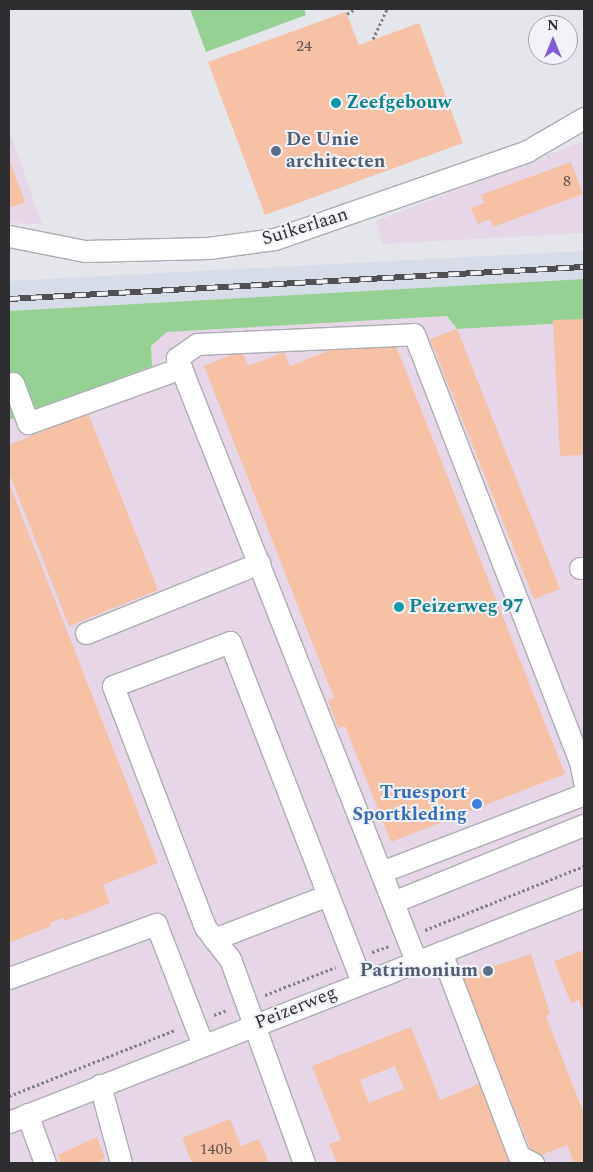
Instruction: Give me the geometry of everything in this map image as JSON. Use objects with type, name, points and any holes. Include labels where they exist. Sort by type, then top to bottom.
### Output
[{"type":"street","name":"Suikerlaan","points":[[9,236],[85,251],[208,248],[275,239],[527,151],[584,118]]},
{"type":"street","points":[[416,961],[178,358],[197,344],[414,334],[580,761],[584,782]]},
{"type":"street","points":[[13,383],[28,424],[181,368]]},
{"type":"street","points":[[86,633],[259,563]]},
{"type":"street","points":[[304,1163],[230,959],[206,928],[113,686],[230,642],[362,982]]},
{"type":"street","points":[[381,872],[584,794]]},
{"type":"street","points":[[393,902],[584,825]]},
{"type":"street","points":[[214,939],[328,895]]},
{"type":"street","name":"Peizerweg","points":[[18,1118],[584,896]]},
{"type":"street","points":[[9,978],[156,924],[203,1045]]},
{"type":"street","points":[[441,952],[519,1156],[533,1163]]},
{"type":"street","points":[[100,1086],[121,1163]]},
{"type":"street","points":[[18,1118],[45,1163]]},
{"type":"path","points":[[347,14],[355,9]]},
{"type":"path","points":[[373,39],[387,9]]},
{"type":"path","points":[[472,911],[584,866]]},
{"type":"shaded area","points":[[9,130],[42,224],[9,223]]},
{"type":"shaded area","points":[[584,141],[584,233],[383,244],[376,221]]},
{"type":"shaded area","points":[[584,251],[584,279],[9,311],[9,281]]},
{"type":"shaded area","points":[[447,316],[457,329],[584,321],[584,1163],[9,1163],[9,420],[152,366],[151,346],[167,332]]},
{"type":"green space","points":[[190,9],[304,9],[306,15],[206,52]]},
{"type":"green space","points":[[584,279],[584,322],[457,329],[447,316],[167,332],[151,346],[152,366],[9,420],[9,311]]},
{"type":"building","name":"Zeefgebouw","points":[[346,12],[359,45],[419,23],[463,143],[265,215],[208,62]]},
{"type":"building","points":[[9,159],[25,202],[9,208]]},
{"type":"building","points":[[571,162],[583,194],[493,227],[490,219],[478,224],[471,208],[484,203],[481,195]]},
{"type":"building","points":[[584,319],[584,455],[560,456],[553,320]]},
{"type":"building","points":[[457,329],[560,589],[534,599],[430,339]]},
{"type":"building","name":"Peizerweg 97","points":[[396,346],[565,774],[391,842],[345,726],[338,728],[328,700],[334,698],[204,366],[242,351],[248,366],[284,352],[290,366],[333,349]]},
{"type":"building","points":[[88,413],[158,590],[69,626],[9,473],[9,445]]},
{"type":"building","points":[[9,483],[158,863],[103,885],[110,903],[65,921],[63,918],[50,923],[51,926],[9,943]]},
{"type":"building","points":[[584,950],[584,1014],[579,1000],[571,1003],[554,961]]},
{"type":"building","points":[[531,954],[550,1014],[546,1016],[584,1114],[584,1163],[574,1163],[567,1145],[534,1158],[462,977]]},
{"type":"building","points":[[411,1027],[440,1100],[479,1084],[510,1163],[337,1163],[329,1144],[341,1140],[312,1066]],"holes":[[[395,1066],[404,1089],[369,1103],[360,1080]]]},
{"type":"building","points":[[230,1119],[241,1146],[259,1139],[269,1163],[192,1163],[182,1138]]},
{"type":"building","points":[[97,1137],[105,1158],[102,1159],[103,1163],[61,1163],[58,1155]]},
{"type":"railway","points":[[9,299],[584,267]]},
{"type":"place","name":"Zeefgebouw","points":[[336,103]]},
{"type":"place","name":"De Unie architecten","points":[[276,151]]},
{"type":"place","name":"Peizerweg 97","points":[[399,607]]},
{"type":"place","name":"Truesport Sportkleding","points":[[477,804]]},
{"type":"place","name":"Patrimonium","points":[[488,971]]}]
